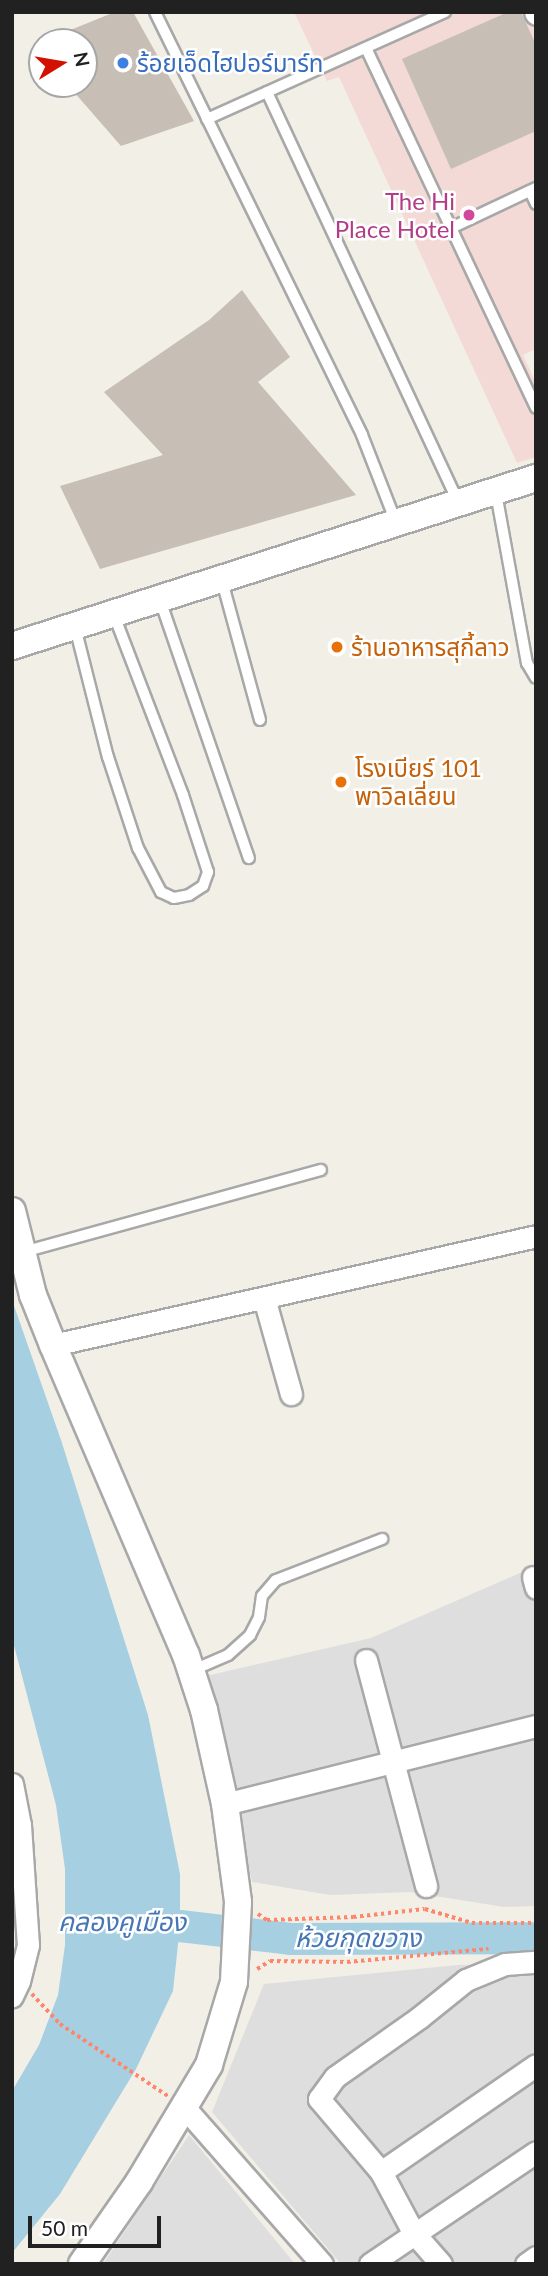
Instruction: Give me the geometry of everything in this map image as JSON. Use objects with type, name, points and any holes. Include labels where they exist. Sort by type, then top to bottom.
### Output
[{"type":"street","points":[[12,646],[222,581],[536,478]]},
{"type":"street","points":[[12,1211],[33,1295],[191,1671],[225,1804],[238,1902],[234,1982],[209,2065],[139,2182],[82,2264]]},
{"type":"street","points":[[53,1345],[536,1236]]},
{"type":"street","points":[[264,1298],[291,1394]]},
{"type":"street","points":[[366,1660],[426,1886]]},
{"type":"street","points":[[225,1804],[536,1726]]},
{"type":"street","points":[[12,1784],[20,1825],[27,1945],[15,1985]]},
{"type":"street","points":[[440,2264],[413,2232],[381,2172],[319,2099],[335,2077],[420,2017],[466,1980],[505,1964],[536,1962]]},
{"type":"street","points":[[381,2172],[536,2065]]},
{"type":"street","points":[[184,2107],[322,2264]]},
{"type":"street","points":[[370,2264],[413,2232],[536,2152]]},
{"type":"street","points":[[526,2264],[536,2257]]},
{"type":"lane","points":[[155,12],[362,435],[397,523]]},
{"type":"lane","points":[[207,119],[445,12]]},
{"type":"lane","points":[[366,48],[536,408]]},
{"type":"lane","points":[[267,92],[459,503]]},
{"type":"lane","points":[[451,228],[533,190],[536,204]]},
{"type":"lane","points":[[495,492],[527,663],[536,678]]},
{"type":"lane","points":[[222,581],[260,720]]},
{"type":"lane","points":[[160,600],[249,858]]},
{"type":"lane","points":[[75,627],[108,757],[138,848],[161,892],[174,898],[189,895],[203,886],[208,872],[183,794],[114,615]]},
{"type":"lane","points":[[23,1252],[321,1170]]},
{"type":"lane","points":[[191,1671],[228,1655],[250,1635],[259,1618],[262,1596],[276,1580],[382,1539]]},
{"type":"path","points":[[238,1902],[267,1920],[353,1917],[425,1909],[472,1923],[536,1923]]},
{"type":"path","points":[[234,1982],[270,1961],[347,1962],[497,1950]]},
{"type":"path","points":[[15,1985],[61,2024],[148,2082]]},
{"type":"shaded area","name":"The Hi Place Hotel","points":[[294,12],[536,12],[536,349],[523,355],[536,383],[536,457],[517,463],[339,77],[327,81]]},
{"type":"shaded area","points":[[536,1566],[536,1906],[504,1907],[410,1892],[330,1895],[252,1882],[206,1676],[371,1638]]},
{"type":"shaded area","points":[[536,1964],[536,2264],[341,2264],[212,2112],[264,1984],[458,1965]]},
{"type":"shaded area","points":[[189,2135],[295,2264],[103,2264]]},
{"type":"water","name":"คลองคูเมือง","points":[[12,1300],[61,1440],[148,1715],[180,1874],[180,1926],[173,1991],[136,2069],[60,2194],[12,2253],[12,2091],[39,2045],[58,1995],[65,1945],[65,1869],[56,1805],[12,1638]]},
{"type":"building","name":"ร้อยเอ็ดไฮปอร์มาร์ท","points":[[115,12],[133,12],[194,121],[121,146],[79,98],[98,98],[98,28],[75,28]]},
{"type":"building","points":[[508,12],[521,12],[536,45],[536,131],[451,169],[402,59]]},
{"type":"building","points":[[242,290],[290,357],[258,382],[356,495],[100,569],[60,486],[163,455],[104,392],[209,320]]},
{"type":"waterway","name":"ห้วยกุดขวาง","points":[[180,1926],[290,1939],[536,1938]]},
{"type":"place","name":"ร้อยเอ็ดไฮปอร์มาร์ท","points":[[123,63]]},
{"type":"place","name":"The Hi Place Hotel","points":[[469,215]]},
{"type":"place","name":"ร้านอาหารสุกี้ลาว","points":[[337,647]]},
{"type":"place","name":"โรงเบียร์ 101 พาวิลเลี่ยน","points":[[341,782]]}]
